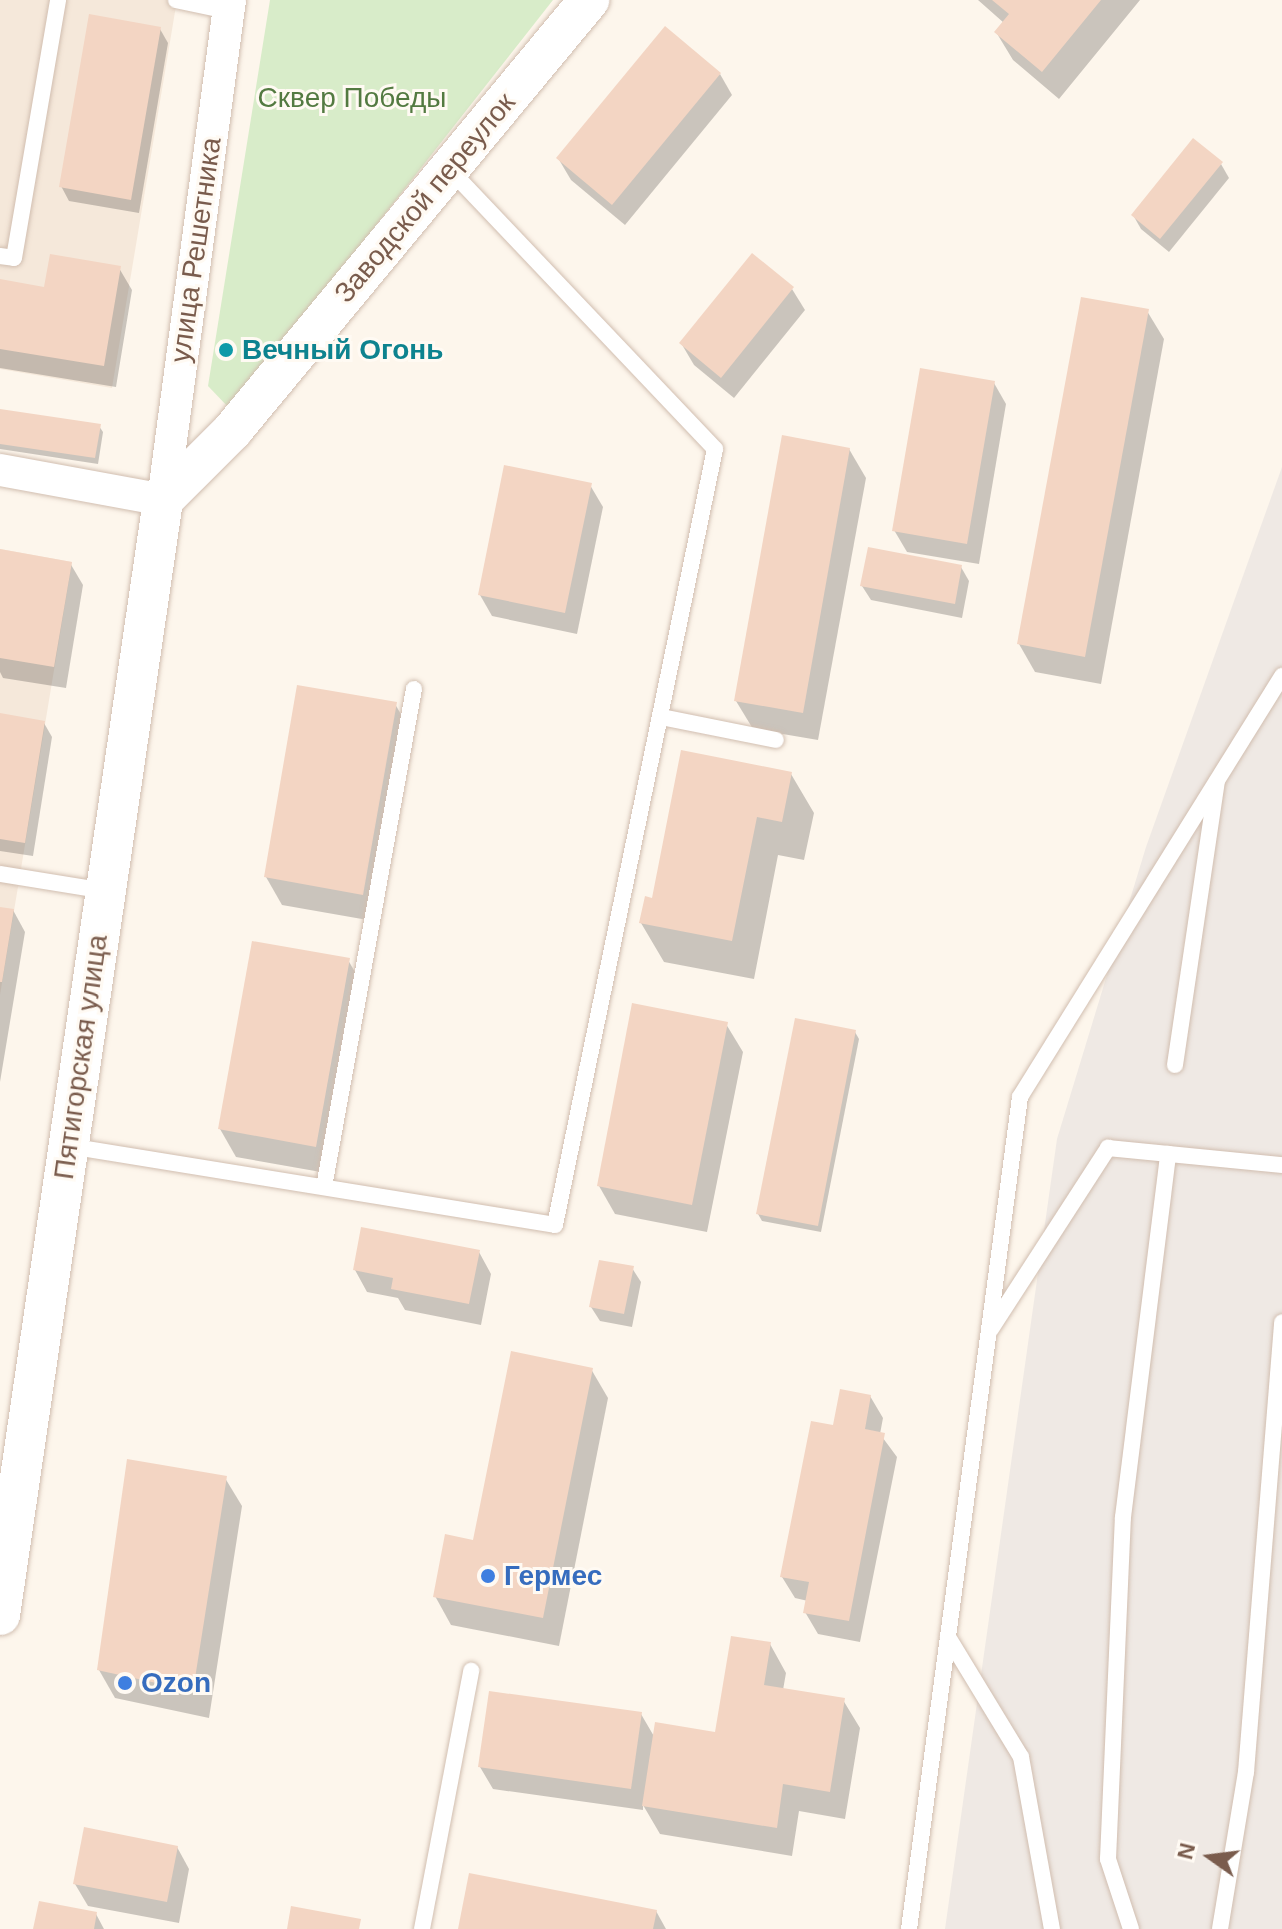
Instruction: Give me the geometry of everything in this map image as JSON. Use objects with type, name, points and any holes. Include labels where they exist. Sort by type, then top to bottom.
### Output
[{"type":"street","name":"Заводской переулок","points":[[163,500],[232,431],[589,0]]},
{"type":"street","name":"улица Решетника","points":[[163,500],[229,5]]},
{"type":"street","points":[[0,470],[163,500]]},
{"type":"street","name":"Пятигорская улица","points":[[0,1615],[163,500]]},
{"type":"lane","points":[[0,256],[14,258],[58,0]]},
{"type":"lane","points":[[176,0],[229,5]]},
{"type":"lane","points":[[68,1146],[555,1225],[715,449],[449,169]]},
{"type":"lane","points":[[909,1929],[1020,1097],[1282,676]]},
{"type":"lane","points":[[324,1187],[414,689]]},
{"type":"lane","points":[[661,717],[776,740]]},
{"type":"lane","points":[[1175,1065],[1218,775]]},
{"type":"lane","points":[[0,874],[105,891]]},
{"type":"lane","points":[[989,1331],[1108,1148],[1282,1165]]},
{"type":"lane","points":[[1131,1929],[1108,1859],[1123,1533],[1168,1154]]},
{"type":"lane","points":[[1220,1929],[1246,1772],[1282,1322]]},
{"type":"lane","points":[[948,1637],[1021,1757],[1052,1929]]},
{"type":"lane","points":[[422,1929],[471,1671]]},
{"type":"shaded area","points":[[0,0],[177,0],[112,388],[0,369]]},
{"type":"shaded area","points":[[1282,467],[1282,1929],[945,1929],[1057,1139],[1146,847]]},
{"type":"shaded area","points":[[0,549],[72,562],[0,995]]},
{"type":"green space","name":"Сквер Победы","points":[[270,0],[553,0],[231,410],[208,386]]},
{"type":"building","points":[[992,0],[1101,0],[1042,72],[994,32],[1009,14]]},
{"type":"building","points":[[89,14],[161,27],[131,200],[59,187]]},
{"type":"building","points":[[665,26],[721,73],[612,205],[556,158]]},
{"type":"building","points":[[1193,138],[1223,162],[1160,239],[1131,215]]},
{"type":"building","points":[[752,253],[794,287],[721,378],[679,343]]},
{"type":"building","points":[[50,254],[121,266],[104,366],[0,349],[0,279],[44,287]]},
{"type":"building","points":[[1081,297],[1149,309],[1085,657],[1017,644]]},
{"type":"building","points":[[920,368],[995,381],[967,544],[892,531]]},
{"type":"building","points":[[0,409],[101,424],[95,458],[0,444]]},
{"type":"building","points":[[782,435],[850,448],[803,713],[734,701]]},
{"type":"building","points":[[504,465],[592,483],[565,613],[478,595]]},
{"type":"building","points":[[868,547],[962,565],[955,604],[860,586]]},
{"type":"building","points":[[0,549],[72,562],[54,667],[0,658]]},
{"type":"building","points":[[297,685],[397,702],[363,895],[264,877]]},
{"type":"building","points":[[0,713],[45,721],[25,843],[0,839]]},
{"type":"building","points":[[681,750],[792,772],[782,822],[757,817],[732,941],[639,923],[645,896],[652,898]]},
{"type":"building","points":[[0,907],[14,909],[2,982],[0,982]]},
{"type":"building","points":[[252,941],[350,958],[316,1147],[218,1129]]},
{"type":"building","points":[[632,1003],[728,1022],[692,1205],[597,1186]]},
{"type":"building","points":[[795,1018],[856,1030],[818,1226],[756,1214]]},
{"type":"building","points":[[361,1227],[480,1250],[469,1304],[391,1289],[393,1278],[353,1270]]},
{"type":"building","points":[[599,1260],[634,1266],[624,1314],[589,1307]]},
{"type":"building","points":[[511,1351],[593,1368],[543,1618],[433,1597],[445,1534],[473,1540]]},
{"type":"building","points":[[840,1389],[871,1395],[865,1429],[885,1433],[849,1621],[803,1613],[809,1582],[780,1577],[811,1421],[833,1425]]},
{"type":"building","points":[[127,1459],[227,1476],[193,1691],[97,1670]]},
{"type":"building","points":[[731,1636],[771,1642],[764,1685],[845,1698],[830,1792],[783,1784],[777,1828],[642,1806],[655,1722],[715,1732]]},
{"type":"building","points":[[489,1691],[642,1712],[631,1789],[478,1767]]},
{"type":"building","points":[[84,1827],[178,1846],[167,1902],[73,1884]]},
{"type":"building","points":[[469,1873],[657,1910],[653,1929],[458,1929]]},
{"type":"building","points":[[39,1901],[97,1912],[94,1929],[33,1929]]},
{"type":"building","points":[[291,1906],[361,1919],[359,1929],[287,1929]]},
{"type":"place","name":"Вечный Огонь","points":[[226,350]]},
{"type":"place","name":"Гермес","points":[[488,1576]]},
{"type":"place","name":"Ozon","points":[[125,1683]]}]
